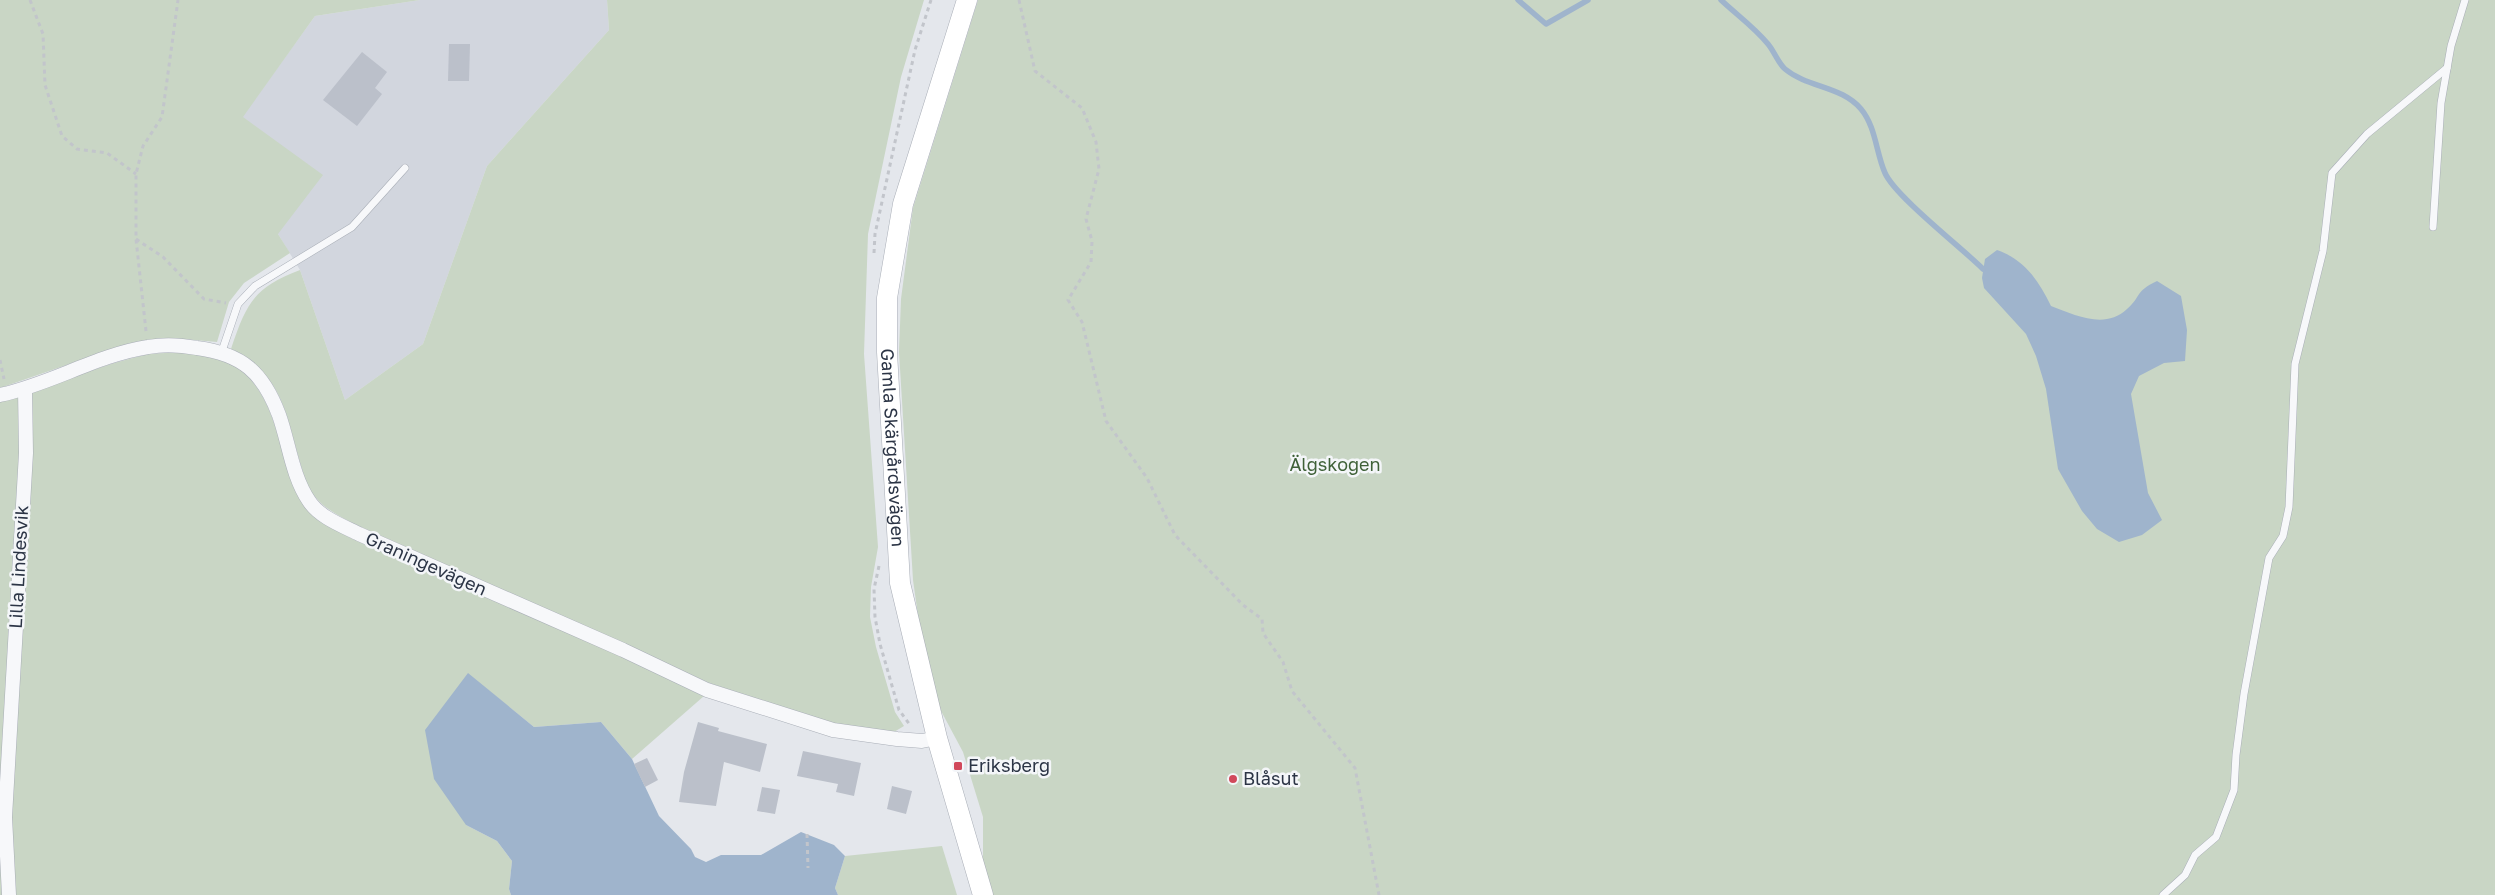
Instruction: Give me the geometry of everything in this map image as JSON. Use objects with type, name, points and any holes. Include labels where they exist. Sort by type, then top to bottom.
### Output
[{"type":"main road","name":"Gamla Skärgårdsvägen","points":[[967,0],[905,196],[894,247],[888,298],[887,352],[900,582],[937,738],[983,895]]},
{"type":"street","name":"Graningevägen","points":[[0,395],[25,389],[111,356],[148,346],[182,345],[222,351],[245,364],[259,377],[270,394],[279,415],[299,483],[310,503],[328,517],[359,534],[623,650],[707,690],[833,730],[897,740],[922,741],[937,738]]},
{"type":"street","name":"Lilla Lindesvik","points":[[8,895],[5,817],[26,453],[25,389]]},
{"type":"lane","points":[[2433,227],[2441,103],[2447,68],[2464,0]]},
{"type":"lane","points":[[2163,895],[2185,875],[2195,855],[2216,837],[2234,790],[2236,755],[2244,694],[2255,648],[2270,558],[2283,536],[2289,507],[2295,364],[2323,251],[2332,173],[2367,134],[2447,68]]},
{"type":"lane","points":[[222,351],[238,304],[264,281],[352,227],[405,168]]},
{"type":"path","points":[[30,0],[44,34],[45,85],[62,136],[76,149],[107,153],[136,174]]},
{"type":"path","points":[[148,346],[136,239],[136,174],[143,146],[162,117],[178,0]]},
{"type":"path","points":[[1019,0],[1035,71],[1082,108],[1096,142],[1099,169],[1086,219],[1092,241],[1091,262],[1068,300],[1082,322],[1106,421],[1147,478],[1175,535],[1243,604],[1262,619],[1263,633],[1283,662],[1292,691],[1354,768],[1378,895]]},
{"type":"path","points":[[136,239],[163,257],[204,299],[238,304]]},
{"type":"path","points":[[807,834],[808,868]]},
{"type":"shaded area","points":[[420,0],[607,0],[609,30],[487,166],[423,344],[345,400],[300,270],[278,234],[242,117],[315,16]]},
{"type":"green space","points":[[0,0],[420,0],[315,16],[243,117],[323,175],[278,234],[290,253],[244,283],[229,302],[217,342],[183,339],[110,350],[0,388]]},
{"type":"green space","points":[[607,0],[924,0],[901,77],[868,234],[864,354],[878,547],[871,587],[870,617],[876,647],[895,712],[904,726],[894,732],[835,724],[709,683],[361,527],[337,514],[320,503],[310,489],[285,409],[271,382],[248,359],[231,349],[247,309],[254,299],[272,283],[300,270],[345,400],[423,344],[487,166],[609,30]]},
{"type":"green space","name":"Älgskogen","points":[[978,0],[2495,0],[2495,895],[993,895],[983,863],[983,817],[963,752],[940,709],[922,644],[913,580],[899,352],[901,299],[913,208]]},
{"type":"green space","points":[[182,352],[220,357],[236,366],[258,389],[266,403],[278,434],[297,494],[306,508],[324,523],[357,541],[621,656],[704,696],[632,759],[601,722],[534,727],[468,674],[466,825],[497,841],[512,861],[509,889],[511,895],[0,895],[0,401],[114,363],[148,354]]},
{"type":"green space","points":[[942,846],[957,895],[838,895],[835,888],[845,856]]},
{"type":"water","points":[[1997,250],[2015,259],[2030,272],[2051,306],[2090,319],[2109,319],[2118,315],[2132,305],[2141,291],[2157,281],[2181,296],[2187,330],[2185,361],[2164,363],[2139,376],[2131,394],[2148,493],[2162,520],[2142,535],[2119,542],[2097,529],[2082,511],[2058,469],[2046,389],[2036,356],[2026,334],[1984,288],[1982,278],[1985,259]]},
{"type":"water","points":[[468,673],[534,727],[601,722],[632,759],[659,816],[691,849],[695,857],[706,862],[721,855],[761,855],[801,832],[834,845],[845,856],[835,888],[838,895],[511,895],[509,889],[512,861],[497,841],[466,825],[434,779],[425,730]]},
{"type":"building","points":[[449,44],[470,44],[469,81],[448,81]]},
{"type":"building","points":[[362,52],[387,72],[375,88],[382,94],[357,126],[323,100]]},
{"type":"building","points":[[698,722],[719,728],[718,731],[767,744],[760,772],[724,762],[716,806],[679,802],[684,772]]},
{"type":"building","points":[[803,751],[861,763],[854,796],[836,792],[838,784],[797,776]]},
{"type":"building","points":[[647,758],[658,780],[645,787],[634,764]]},
{"type":"building","points":[[892,786],[912,791],[906,814],[887,809]]},
{"type":"building","points":[[762,787],[780,790],[775,814],[757,811]]},
{"type":"waterway","points":[[1518,0],[1546,24],[1588,0]]},
{"type":"waterway","points":[[1721,0],[1763,38],[1785,69],[1804,80],[1835,91],[1853,101],[1861,109],[1870,124],[1882,165],[1891,183],[1915,208],[1983,269]]},
{"type":"place","name":"Eriksberg","points":[[958,766]]},
{"type":"place","name":"Blåsut","points":[[1233,779]]}]
